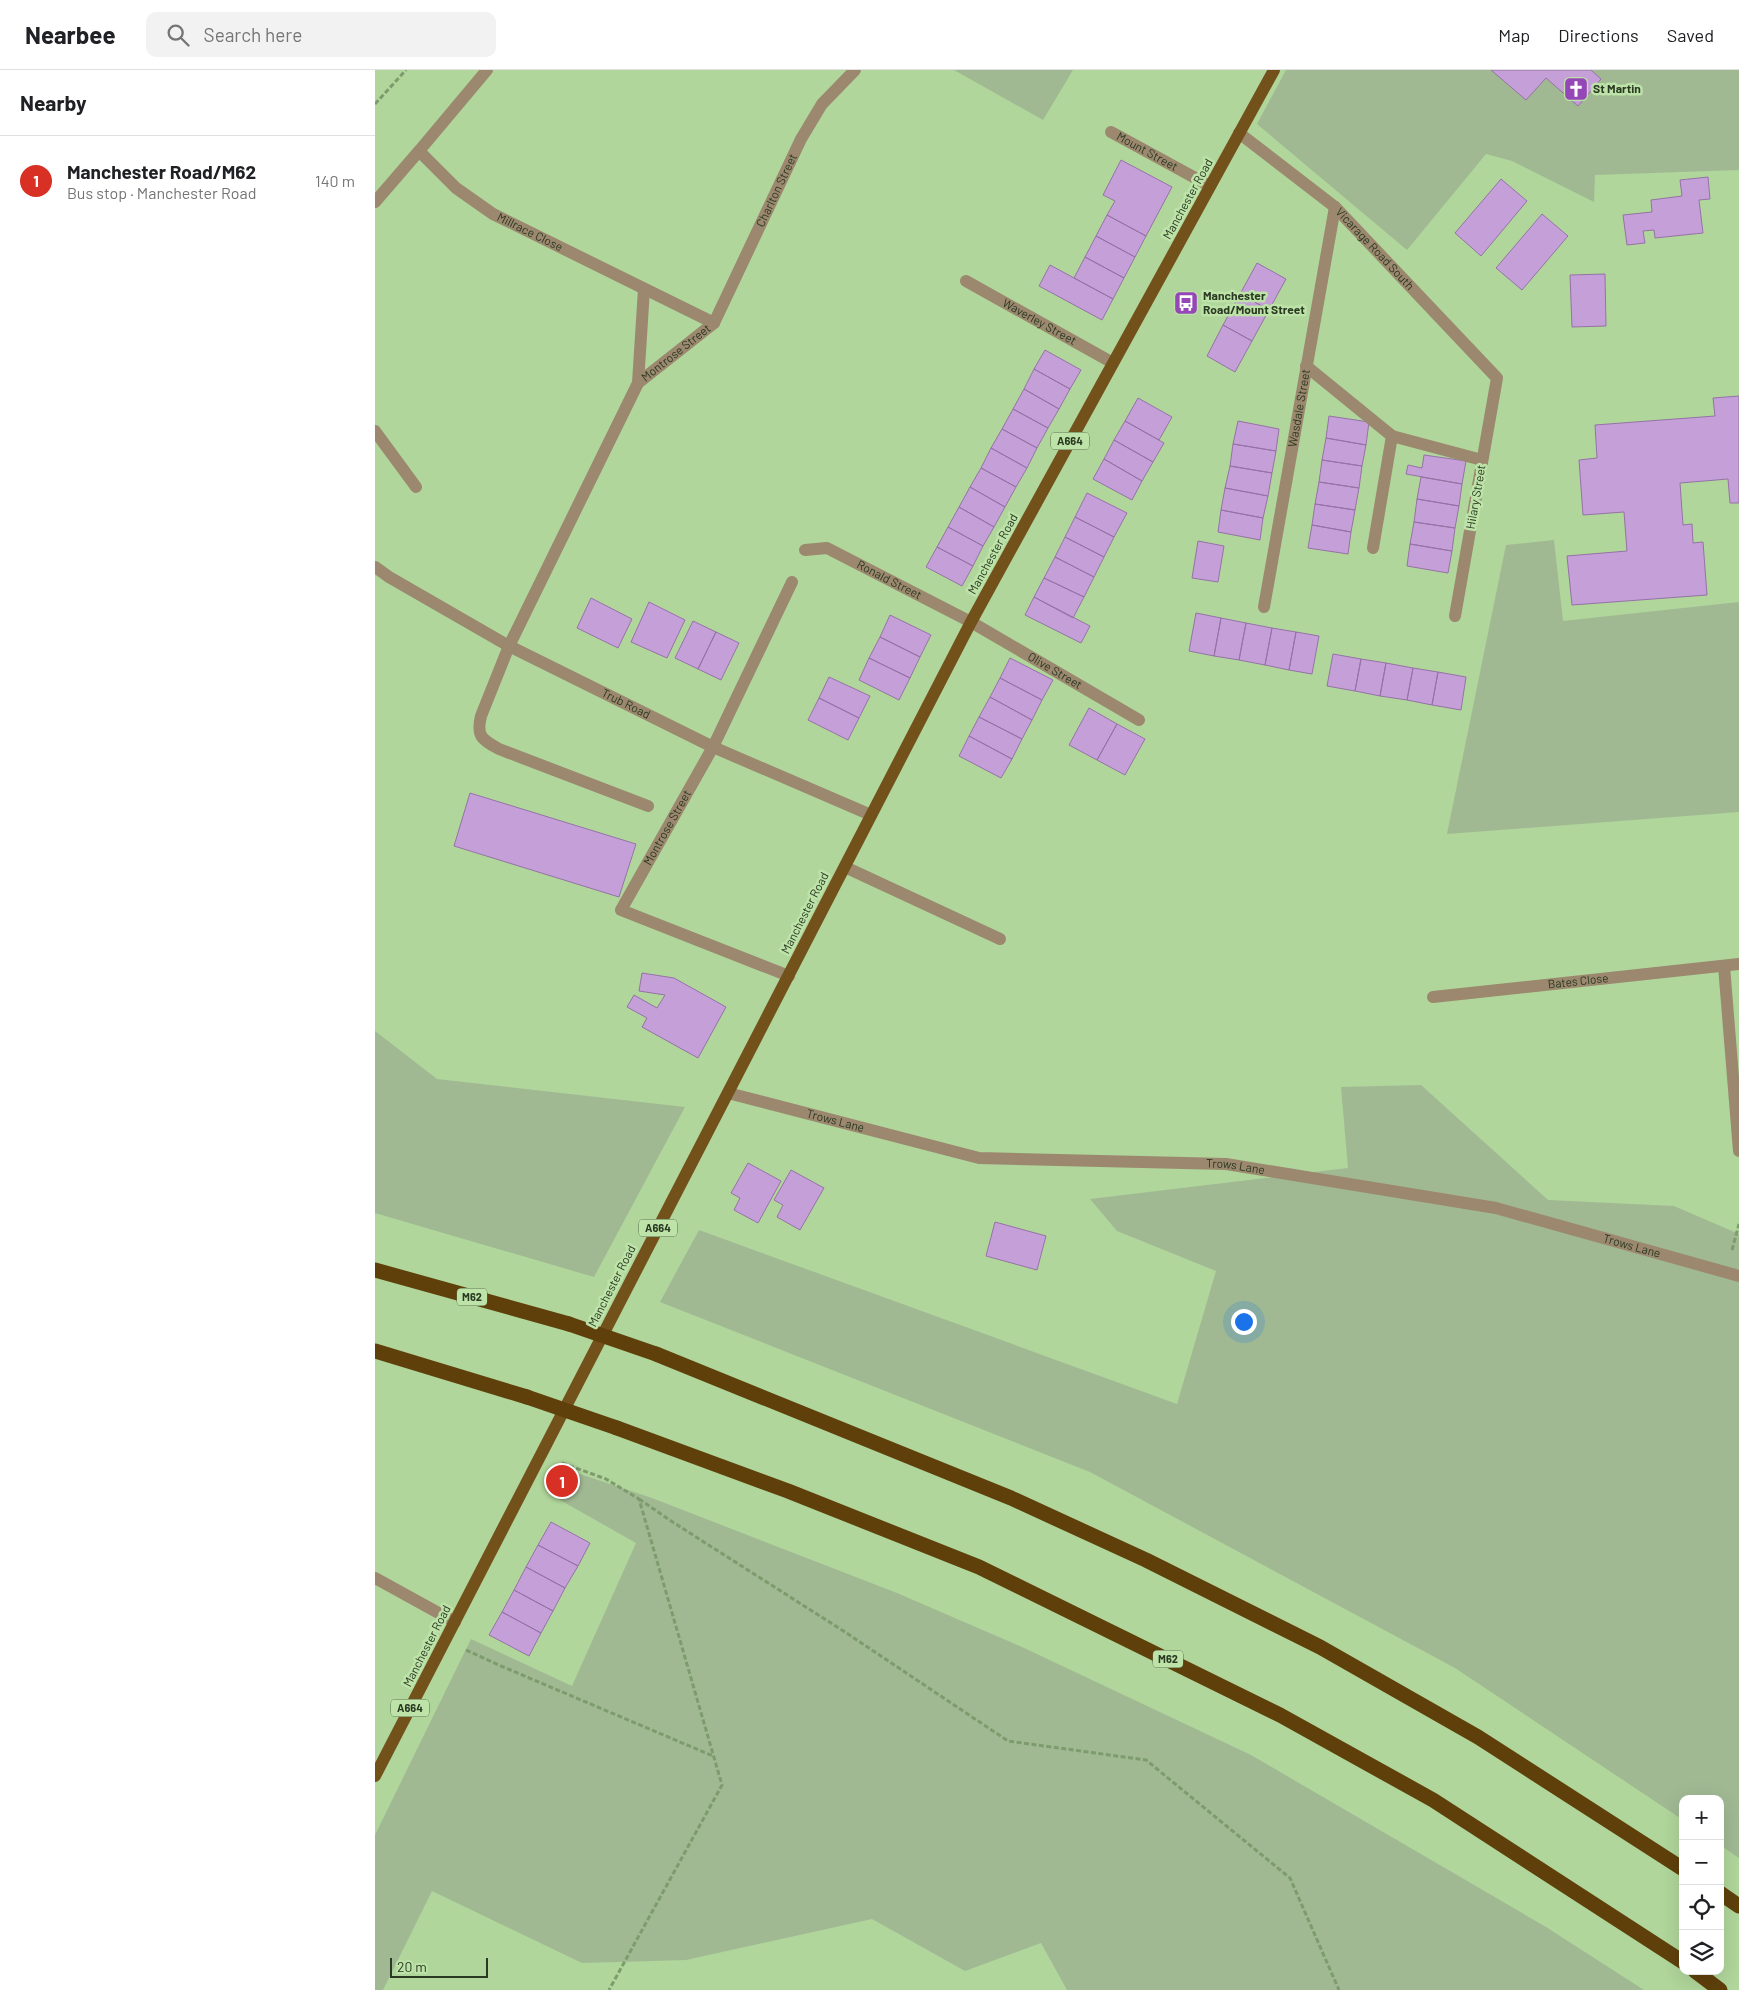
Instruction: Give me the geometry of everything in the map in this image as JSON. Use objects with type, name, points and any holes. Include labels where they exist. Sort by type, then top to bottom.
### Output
[{"type":"highway","name":"M62","points":[[375,1270],[569,1324],[656,1354],[1011,1498],[1146,1560],[1320,1648],[1478,1737],[1679,1866]]},
{"type":"highway","name":"M62","points":[[375,1350],[527,1397],[617,1428],[788,1491],[979,1567],[1245,1697],[1433,1800],[1679,1959]]},
{"type":"highway","points":[[1724,1896],[1739,1906]]},
{"type":"highway","points":[[1700,1975],[1720,1990]]},
{"type":"main road","name":"Manchester Road","points":[[375,1776],[971,622],[1274,70]]},
{"type":"street","points":[[375,202],[487,70]]},
{"type":"street","name":"Charlton Street","points":[[714,323],[801,139],[822,104],[847,73]]},
{"type":"street","name":"Mount Street","points":[[1111,132],[1210,186]]},
{"type":"street","name":"Vicarage Road South","points":[[1239,133],[1335,207],[1497,378]]},
{"type":"street","name":"Millrace Close","points":[[419,151],[456,188],[493,214],[714,323]]},
{"type":"street","name":"Wasdale Street","points":[[1264,607],[1335,207]]},
{"type":"street","name":"Waverley Street","points":[[966,281],[1113,363]]},
{"type":"street","name":"Montrose Street","points":[[643,288],[638,384],[509,646],[492,685],[479,726],[480,734],[486,742],[499,749],[648,806]]},
{"type":"street","name":"Montrose Street","points":[[638,384],[714,323]]},
{"type":"street","points":[[1306,366],[1392,436],[1482,460]]},
{"type":"street","name":"Hilary Street","points":[[1455,616],[1497,378]]},
{"type":"street","points":[[375,431],[416,487]]},
{"type":"street","points":[[1373,548],[1392,436]]},
{"type":"street","name":"Ronald Street","points":[[805,550],[827,548],[971,622]]},
{"type":"street","name":"Trub Road","points":[[375,567],[389,578],[509,646],[713,747],[871,815]]},
{"type":"street","name":"Montrose Street","points":[[789,976],[621,910],[713,747],[791,582]]},
{"type":"street","name":"Olive Street","points":[[971,622],[1139,720]]},
{"type":"street","points":[[845,867],[1001,939]]},
{"type":"street","name":"Bates Close","points":[[1433,997],[1739,964]]},
{"type":"street","points":[[1724,966],[1739,1151]]},
{"type":"street","name":"Trows Lane","points":[[728,1093],[979,1158],[1226,1164],[1496,1208],[1739,1276]]},
{"type":"street","points":[[375,1578],[455,1622]]},
{"type":"path","points":[[375,104],[406,70]]},
{"type":"path","points":[[541,1455],[606,1479],[639,1499],[845,1632],[1008,1741],[1146,1760],[1290,1878],[1339,1990]]},
{"type":"path","points":[[609,1990],[722,1784],[639,1499]]},
{"type":"path","points":[[445,1640],[501,1666],[714,1756]]},
{"type":"green space","points":[[954,70],[1073,70],[1043,120]]},
{"type":"green space","points":[[1286,70],[1739,70],[1739,170],[1595,175],[1594,202],[1512,161],[1486,154],[1407,250],[1257,124]]},
{"type":"green space","points":[[1554,540],[1563,621],[1739,602],[1739,812],[1447,834],[1506,545]]},
{"type":"green space","points":[[375,1031],[437,1079],[685,1107],[594,1277],[375,1213]]},
{"type":"green space","points":[[1421,1085],[1548,1200],[1674,1206],[1739,1234],[1739,1858],[1724,1848],[1724,1795],[1679,1795],[1679,1817],[1455,1668],[1090,1472],[660,1302],[699,1230],[1177,1404],[1216,1271],[1117,1231],[1090,1199],[1348,1168],[1341,1087]]},
{"type":"green space","points":[[565,1469],[652,1498],[897,1593],[1022,1647],[1251,1755],[1546,1927],[1644,1990],[1067,1990],[1041,1943],[965,1971],[872,1919],[686,1960],[582,1963],[432,1891],[383,1990],[375,1990],[375,1835],[471,1639],[572,1686],[636,1543],[553,1496]]},
{"type":"building","name":"St Martin","points":[[1491,70],[1591,70],[1601,79],[1578,106],[1546,78],[1526,100]]},
{"type":"building","points":[[1121,160],[1172,187],[1146,236],[1107,215],[1115,201],[1103,195]]},
{"type":"building","points":[[1708,177],[1710,199],[1699,200],[1703,233],[1655,238],[1654,230],[1643,231],[1645,243],[1627,245],[1623,215],[1652,212],[1651,200],[1682,196],[1680,180]]},
{"type":"building","points":[[1501,179],[1527,201],[1481,256],[1455,233]]},
{"type":"building","points":[[1542,214],[1568,236],[1522,290],[1496,268]]},
{"type":"building","points":[[1107,215],[1146,236],[1135,257],[1096,236]]},
{"type":"building","points":[[1096,236],[1135,257],[1124,278],[1085,257]]},
{"type":"building","points":[[1085,257],[1124,278],[1113,299],[1074,278]]},
{"type":"building","points":[[1257,263],[1286,279],[1269,310],[1240,294]]},
{"type":"building","points":[[1050,265],[1113,299],[1102,320],[1039,286]]},
{"type":"building","points":[[1605,274],[1606,326],[1572,327],[1570,275]]},
{"type":"building","points":[[1240,294],[1269,310],[1252,341],[1223,325]]},
{"type":"building","points":[[1223,325],[1252,341],[1235,372],[1207,356]]},
{"type":"building","points":[[1045,350],[1081,370],[1070,389],[1034,369]]},
{"type":"building","points":[[1034,369],[1070,389],[1059,409],[1024,389]]},
{"type":"building","points":[[1024,389],[1059,409],[1048,428],[1013,409]]},
{"type":"building","points":[[1739,396],[1739,503],[1730,503],[1728,479],[1680,483],[1683,525],[1692,524],[1693,543],[1703,542],[1707,595],[1572,605],[1567,556],[1627,551],[1624,512],[1583,515],[1579,460],[1597,458],[1595,425],[1715,416],[1713,398]]},
{"type":"building","points":[[1138,398],[1172,417],[1159,440],[1125,421]]},
{"type":"building","points":[[1013,409],[1048,428],[1037,448],[1002,429]]},
{"type":"building","points":[[1329,416],[1369,422],[1366,445],[1326,438]]},
{"type":"building","points":[[1125,421],[1164,443],[1153,462],[1114,440]]},
{"type":"building","points":[[1238,421],[1279,429],[1276,451],[1233,444]]},
{"type":"building","points":[[1002,429],[1037,448],[1027,468],[991,448]]},
{"type":"building","points":[[1326,438],[1366,445],[1362,466],[1322,460]]},
{"type":"building","points":[[1114,440],[1153,462],[1142,481],[1104,459]]},
{"type":"building","points":[[1233,444],[1276,451],[1272,473],[1230,466]]},
{"type":"building","points":[[991,448],[1027,468],[1016,487],[981,468]]},
{"type":"building","points":[[1424,455],[1466,461],[1462,484],[1406,474],[1408,465],[1422,468]]},
{"type":"building","points":[[1104,459],[1142,481],[1132,500],[1093,479]]},
{"type":"building","points":[[1322,460],[1362,466],[1359,488],[1319,482]]},
{"type":"building","points":[[1230,466],[1272,473],[1268,496],[1225,488]]},
{"type":"building","points":[[981,468],[1016,487],[1005,507],[970,487]]},
{"type":"building","points":[[1421,477],[1462,484],[1459,506],[1417,499]]},
{"type":"building","points":[[1319,482],[1359,488],[1355,510],[1315,504]]},
{"type":"building","points":[[970,487],[1005,507],[994,527],[959,507]]},
{"type":"building","points":[[1225,488],[1268,496],[1263,518],[1221,510]]},
{"type":"building","points":[[1087,493],[1127,513],[1114,537],[1075,517]]},
{"type":"building","points":[[1417,499],[1459,506],[1455,528],[1414,522]]},
{"type":"building","points":[[1315,504],[1355,510],[1351,532],[1312,525]]},
{"type":"building","points":[[959,507],[994,527],[983,546],[948,527]]},
{"type":"building","points":[[1221,510],[1263,518],[1260,540],[1218,532]]},
{"type":"building","points":[[1075,517],[1114,537],[1104,557],[1065,537]]},
{"type":"building","points":[[1414,522],[1455,528],[1452,551],[1410,544]]},
{"type":"building","points":[[1312,525],[1351,532],[1348,554],[1308,548]]},
{"type":"building","points":[[948,527],[983,546],[973,566],[937,547]]},
{"type":"building","points":[[1065,537],[1104,557],[1094,577],[1055,557]]},
{"type":"building","points":[[1198,541],[1224,546],[1218,582],[1192,578]]},
{"type":"building","points":[[1410,544],[1452,551],[1448,573],[1407,566]]},
{"type":"building","points":[[937,547],[973,566],[962,586],[926,567]]},
{"type":"building","points":[[1055,557],[1094,577],[1084,597],[1044,578]]},
{"type":"building","points":[[1044,578],[1084,597],[1073,618],[1034,597]]},
{"type":"building","points":[[1034,597],[1090,626],[1081,643],[1025,615]]},
{"type":"building","points":[[591,598],[632,619],[618,648],[577,628]]},
{"type":"building","points":[[649,602],[685,620],[667,658],[631,642]]},
{"type":"building","points":[[1196,613],[1221,618],[1214,656],[1189,651]]},
{"type":"building","points":[[890,615],[931,635],[920,657],[880,637]]},
{"type":"building","points":[[1221,618],[1246,623],[1239,660],[1214,656]]},
{"type":"building","points":[[693,621],[716,632],[698,669],[675,658]]},
{"type":"building","points":[[1246,623],[1272,628],[1265,665],[1239,660]]},
{"type":"building","points":[[1272,628],[1296,632],[1289,670],[1265,665]]},
{"type":"building","points":[[716,632],[739,643],[721,680],[698,669]]},
{"type":"building","points":[[1296,632],[1319,636],[1312,674],[1289,670]]},
{"type":"building","points":[[880,637],[920,657],[910,678],[869,658]]},
{"type":"building","points":[[1333,654],[1361,659],[1355,691],[1327,686]]},
{"type":"building","points":[[869,658],[910,678],[899,700],[859,680]]},
{"type":"building","points":[[1010,658],[1053,680],[1042,700],[1000,678]]},
{"type":"building","points":[[1361,659],[1386,663],[1380,696],[1355,691]]},
{"type":"building","points":[[1386,663],[1413,668],[1407,700],[1380,696]]},
{"type":"building","points":[[1413,668],[1438,672],[1432,705],[1407,700]]},
{"type":"building","points":[[1438,672],[1466,677],[1461,710],[1432,705]]},
{"type":"building","points":[[829,677],[870,696],[859,718],[819,698]]},
{"type":"building","points":[[1000,678],[1042,700],[1032,720],[990,697]]},
{"type":"building","points":[[990,697],[1032,720],[1022,739],[979,717]]},
{"type":"building","points":[[819,698],[859,718],[848,740],[808,720]]},
{"type":"building","points":[[1089,708],[1117,724],[1097,760],[1069,745]]},
{"type":"building","points":[[979,717],[1022,739],[1012,759],[969,736]]},
{"type":"building","points":[[1117,724],[1145,739],[1125,775],[1097,760]]},
{"type":"building","points":[[969,736],[1012,759],[1001,778],[959,756]]},
{"type":"building","points":[[470,793],[636,844],[619,897],[454,846]]},
{"type":"building","points":[[642,973],[674,978],[726,1007],[698,1058],[642,1027],[647,1018],[627,1007],[634,995],[657,1008],[665,995],[639,991]]},
{"type":"building","points":[[748,1163],[781,1181],[758,1223],[734,1210],[740,1198],[731,1193]]},
{"type":"building","points":[[791,1170],[824,1188],[800,1230],[777,1217],[783,1205],[774,1200]]},
{"type":"building","points":[[995,1222],[1046,1236],[1037,1270],[986,1256]]},
{"type":"building","points":[[551,1522],[590,1543],[578,1566],[538,1545]]},
{"type":"building","points":[[538,1545],[578,1566],[565,1588],[526,1567]]},
{"type":"building","points":[[526,1567],[565,1588],[553,1611],[514,1590]]},
{"type":"building","points":[[514,1590],[553,1611],[541,1633],[502,1612]]},
{"type":"building","points":[[502,1612],[541,1633],[529,1656],[489,1635]]},
{"type":"place","name":"St Martin","points":[[1576,89]]},
{"type":"place","name":"Manchester Road/Mount Street","points":[[1186,303]]},
{"type":"place","name":"Manchester Road/M62","points":[[562,1481]]}]
